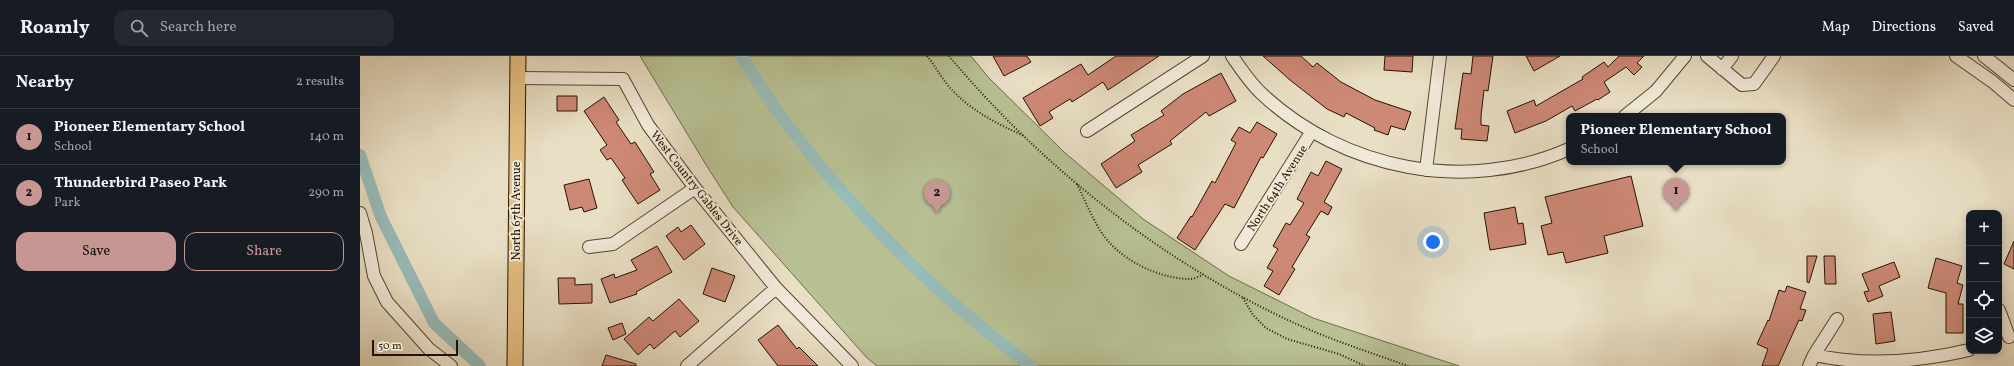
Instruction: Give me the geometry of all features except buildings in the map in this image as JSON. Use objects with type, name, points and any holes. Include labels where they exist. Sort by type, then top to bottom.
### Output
[{"type":"main road","name":"North 67th Avenue","points":[[515,365],[518,56]]},
{"type":"street","points":[[1088,131],[1203,56]]},
{"type":"street","points":[[1232,56],[1261,93],[1312,131],[1324,138],[1368,157],[1426,170],[1448,172],[1482,172],[1510,168],[1536,161],[1566,150]]},
{"type":"street","points":[[1426,170],[1440,56]]},
{"type":"street","points":[[1629,113],[1656,91],[1685,56]]},
{"type":"street","points":[[1706,56],[1742,85],[1754,84],[1774,56]]},
{"type":"street","points":[[1722,69],[1732,56]]},
{"type":"street","points":[[1956,56],[1993,82],[2014,100]]},
{"type":"street","points":[[1984,56],[2014,80]]},
{"type":"street","name":"West Country Gables Drive","points":[[517,78],[623,79],[648,125],[695,188],[776,288],[852,366]]},
{"type":"street","name":"North 64th Avenue","points":[[1241,244],[1312,131]]},
{"type":"street","points":[[589,247],[613,244],[695,188]]},
{"type":"street","points":[[360,213],[366,233],[374,276],[387,302],[429,349],[451,366]]},
{"type":"street","points":[[688,366],[776,288]]},
{"type":"street","points":[[2001,318],[2007,338]]},
{"type":"street","points":[[1812,360],[1837,319]]},
{"type":"street","points":[[1812,360],[1934,362],[1966,351]]},
{"type":"path","points":[[927,56],[952,91],[974,109],[994,123],[1027,137]]},
{"type":"path","points":[[949,56],[968,79],[1076,183],[1132,227],[1204,274],[1243,297],[1290,321],[1323,335],[1408,366]]},
{"type":"path","points":[[1076,183],[1107,240],[1127,256],[1154,272],[1172,277],[1191,279],[1204,274]]},
{"type":"path","points":[[1243,297],[1253,315],[1266,328],[1287,339],[1339,354],[1365,366]]},
{"type":"green space","points":[[640,56],[971,56],[989,78],[1064,152],[1143,219],[1229,276],[1313,318],[1459,366],[877,366],[867,358],[733,207]]},
{"type":"waterway","points":[[741,56],[783,119],[810,154],[868,220],[898,252],[930,282],[996,339],[1031,366]]},
{"type":"waterway","points":[[360,155],[381,217],[434,323],[480,366]]},
{"type":"place","name":"Pioneer Elementary School","points":[[1676,211]]},
{"type":"place","name":"Thunderbird Paseo Park","points":[[937,213]]}]
